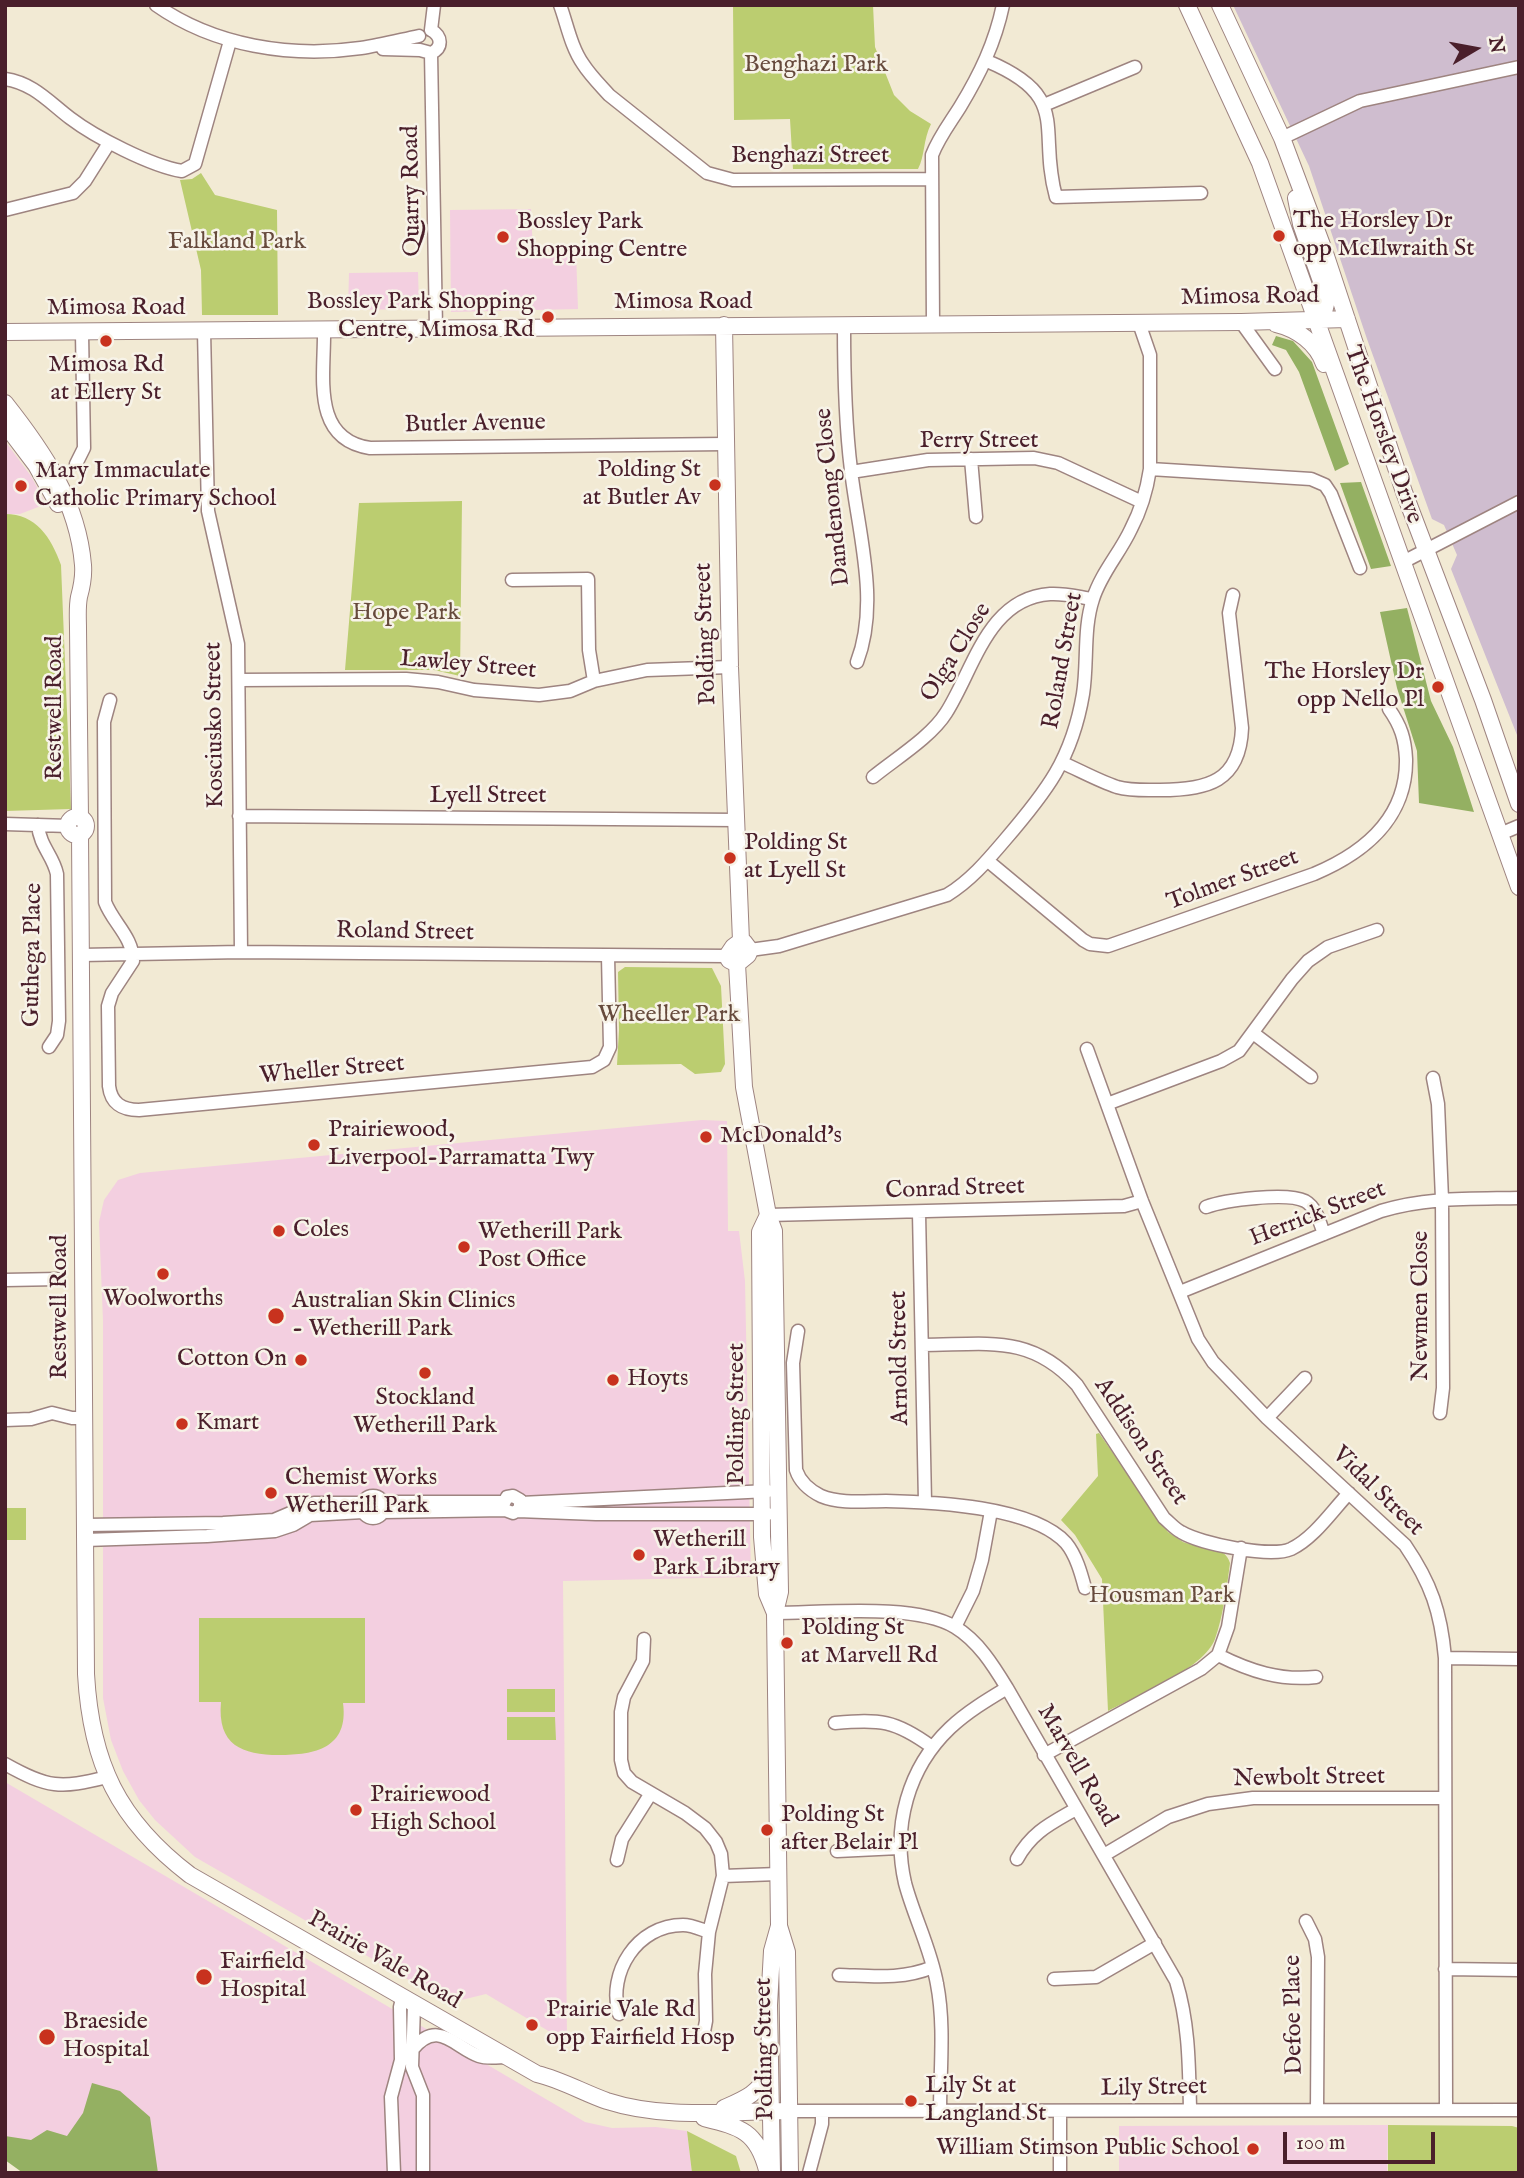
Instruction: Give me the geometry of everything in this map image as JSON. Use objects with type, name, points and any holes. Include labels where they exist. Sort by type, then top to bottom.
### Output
[{"type":"main road","name":"The Horsley Drive","points":[[1187,5],[1261,163],[1500,834],[1513,852],[1519,887]]},
{"type":"main road","name":"The Horsley Drive","points":[[1220,5],[1282,138],[1325,253],[1425,551],[1503,754],[1519,804]]},
{"type":"main road","points":[[1282,138],[1301,224],[1326,295],[1324,314],[1317,320]]},
{"type":"main road","name":"Mimosa Road","points":[[10,334],[1347,319]]},
{"type":"main road","points":[[1265,322],[1285,326],[1296,332],[1316,350],[1323,359],[1336,397],[1362,446]]},
{"type":"main road","name":"Polding Street","points":[[724,325],[730,667],[745,945]]},
{"type":"main road","name":"Restwell Road","points":[[5,402],[48,460],[69,506],[83,565],[83,584],[79,598]]},
{"type":"main road","name":"Restwell Road","points":[[5,424],[36,465],[57,501],[71,544],[79,598],[76,826],[81,955],[88,1704],[95,1740],[107,1777]]},
{"type":"main road","points":[[732,960],[733,947],[745,945]]},
{"type":"main road","name":"Polding Street","points":[[732,960],[744,1087],[768,1215],[774,1231],[780,1592],[775,1613],[779,1926],[772,1951],[769,2005],[770,2173]]},
{"type":"main road","name":"Polding Street","points":[[768,1215],[760,1232],[761,1492],[767,1594],[775,1613]]},
{"type":"main road","name":"Prairie Vale Road","points":[[107,1777],[140,1830],[164,1856],[190,1875],[537,2074],[556,2079],[607,2101],[682,2113],[789,2111]]},
{"type":"main road","name":"Polding Street","points":[[779,1926],[787,1952],[790,2173]]},
{"type":"main road","points":[[715,2112],[761,2088],[770,2072]]},
{"type":"main road","points":[[682,2113],[724,2123],[746,2133],[758,2145],[770,2173]]},
{"type":"street","points":[[156,5],[199,30],[230,41],[302,51],[362,48],[426,52],[438,49],[440,42],[438,35],[425,33],[362,48]]},
{"type":"street","points":[[426,52],[417,43],[425,33],[433,5]]},
{"type":"street","name":"Benghazi Street","points":[[560,5],[575,50],[596,81],[609,95],[707,173],[733,180],[932,178]]},
{"type":"street","points":[[933,324],[932,155],[938,139],[959,109],[986,61],[998,31],[1003,5]]},
{"type":"street","points":[[5,79],[37,90],[71,118],[109,143],[182,171],[192,167],[230,41]]},
{"type":"street","name":"Quarry Road","points":[[426,52],[436,328]]},
{"type":"street","points":[[986,61],[1009,71],[1030,88],[1044,105],[1049,122],[1052,181],[1056,197],[1201,192]]},
{"type":"street","points":[[1044,105],[1135,67]]},
{"type":"street","points":[[1282,138],[1360,101],[1519,67]]},
{"type":"street","points":[[5,210],[72,193],[85,181],[109,143]]},
{"type":"street","points":[[1241,322],[1275,369]]},
{"type":"street","name":"Roland Street","points":[[745,945],[779,946],[947,895],[970,879],[988,860],[1040,798],[1063,763],[1078,720],[1084,689],[1087,629],[1093,599],[1102,578],[1131,529],[1142,502],[1150,468],[1150,355],[1139,323]]},
{"type":"street","name":"Dandenong Close","points":[[844,325],[845,405],[864,572],[867,625],[857,662]]},
{"type":"street","name":"Butler Avenue","points":[[324,329],[325,406],[328,419],[343,439],[355,446],[725,444]]},
{"type":"street","name":"Kosciusko Street","points":[[204,331],[208,511],[234,624],[239,680],[241,953]]},
{"type":"street","points":[[76,464],[83,448],[82,333]]},
{"type":"street","name":"Perry Street","points":[[851,472],[928,460],[1034,458],[1058,463],[1142,502]]},
{"type":"street","points":[[971,459],[976,517]]},
{"type":"street","points":[[1150,468],[1311,479],[1325,485],[1360,568]]},
{"type":"street","points":[[1403,562],[1519,502]]},
{"type":"street","points":[[512,580],[588,579],[589,650],[594,681]]},
{"type":"street","name":"Olga Close","points":[[873,777],[929,732],[945,715],[976,655],[1002,614],[1017,602],[1051,594],[1093,599]]},
{"type":"street","points":[[1063,763],[1115,786],[1129,789],[1191,790],[1210,785],[1226,774],[1241,747],[1242,728],[1229,613],[1233,595]]},
{"type":"street","name":"Lawley Street","points":[[239,680],[406,679],[438,682],[474,690],[539,695],[570,691],[594,681],[647,670],[730,667]]},
{"type":"street","points":[[110,700],[104,722],[105,902],[130,943],[133,954]]},
{"type":"street","name":"Tolmer Street","points":[[988,860],[1083,940],[1090,944],[1108,946],[1314,874],[1363,847],[1393,814],[1401,795],[1406,771],[1405,743],[1400,724],[1389,709]]},
{"type":"street","points":[[1503,754],[1519,780]]},
{"type":"street","name":"Lyell Street","points":[[239,816],[737,820]]},
{"type":"street","points":[[5,824],[76,826]]},
{"type":"street","name":"Guthega Place","points":[[38,825],[41,845],[55,865],[57,874],[59,1021],[57,1035],[50,1047]]},
{"type":"street","points":[[1500,834],[1519,826]]},
{"type":"street","points":[[1107,1104],[1222,1061],[1239,1051],[1308,961],[1328,947],[1377,930]]},
{"type":"street","name":"Roland Street","points":[[81,955],[241,953],[608,956],[732,960]]},
{"type":"street","name":"Wheller Street","points":[[133,954],[133,965],[112,993],[108,1006],[108,1086],[112,1097],[121,1107],[139,1111],[592,1067],[604,1060],[610,1047],[608,956]]},
{"type":"street","points":[[1253,1033],[1311,1077]]},
{"type":"street","name":"Vidal Street","points":[[1087,1049],[1142,1201],[1198,1339],[1226,1378],[1405,1545],[1432,1590],[1442,1622],[1445,1658],[1446,2109]]},
{"type":"street","name":"Newmen Close","points":[[1433,1078],[1438,1104],[1442,1199],[1443,1388],[1440,1413]]},
{"type":"street","points":[[1206,1207],[1237,1199],[1295,1198],[1307,1202],[1316,1213],[1324,1234]]},
{"type":"street","name":"Herrick Street","points":[[1180,1292],[1403,1204],[1442,1199],[1519,1198]]},
{"type":"street","name":"Conrad Street","points":[[768,1215],[1124,1206],[1142,1201]]},
{"type":"street","name":"Arnold Street","points":[[919,1213],[925,1502]]},
{"type":"street","points":[[5,1280],[59,1279]]},
{"type":"street","points":[[798,1331],[793,1363],[796,1470],[799,1479],[821,1496],[836,1500],[925,1502],[1026,1519],[1051,1530],[1068,1545],[1078,1564],[1085,1587]]},
{"type":"street","name":"Addison Street","points":[[922,1345],[1006,1345],[1030,1350],[1048,1359],[1077,1385],[1164,1518],[1181,1532],[1199,1540],[1271,1553],[1289,1550],[1303,1542],[1349,1493]]},
{"type":"street","points":[[1267,1418],[1304,1378]]},
{"type":"street","points":[[5,1420],[31,1419],[52,1413],[85,1418]]},
{"type":"street","points":[[383,1507],[512,1506],[778,1491]]},
{"type":"street","points":[[374,1496],[383,1507],[380,1516],[373,1519],[366,1516],[363,1507],[368,1498],[374,1496]]},
{"type":"street","points":[[634,1499],[635,1514]]},
{"type":"street","points":[[85,1532],[274,1520],[314,1503],[363,1507]]},
{"type":"street","points":[[512,1506],[635,1514],[779,1514]]},
{"type":"street","points":[[955,1627],[973,1591],[991,1511]]},
{"type":"street","points":[[1044,1755],[1201,1669],[1218,1655],[1228,1627],[1241,1548]]},
{"type":"street","name":"Marvell Road","points":[[775,1613],[903,1612],[928,1617],[955,1627],[978,1646],[1007,1688],[1176,1980],[1188,2030],[1190,2109]]},
{"type":"street","points":[[644,1639],[643,1661],[624,1697],[621,1712],[621,1760],[624,1773],[632,1782],[705,1828],[721,1854],[723,1876],[709,1932],[703,2037]]},
{"type":"street","points":[[1218,1655],[1273,1676],[1294,1679],[1316,1677]]},
{"type":"street","points":[[1445,1658],[1519,1659]]},
{"type":"street","points":[[940,2111],[940,2015],[937,1983],[906,1884],[899,1848],[901,1817],[912,1783],[932,1747],[970,1712],[1007,1688]]},
{"type":"street","points":[[835,1723],[871,1720],[892,1724],[911,1732],[932,1747]]},
{"type":"street","points":[[5,1764],[40,1782],[60,1786],[107,1777]]},
{"type":"street","points":[[617,1860],[622,1839],[651,1793]]},
{"type":"street","name":"Newbolt Street","points":[[1104,1855],[1168,1817],[1208,1804],[1253,1798],[1444,1798]]},
{"type":"street","points":[[1017,1859],[1026,1842],[1040,1830],[1076,1809]]},
{"type":"street","points":[[837,1851],[899,1848]]},
{"type":"street","points":[[723,1876],[779,1874]]},
{"type":"street","name":"Defoe Place","points":[[1306,1921],[1315,1939],[1318,1957],[1317,2110]]},
{"type":"street","points":[[619,2014],[614,1999],[621,1968],[629,1953],[642,1941],[657,1931],[679,1925],[709,1932]]},
{"type":"street","points":[[1054,1979],[1096,1977],[1155,1942]]},
{"type":"street","points":[[839,1975],[897,1977],[933,1967]]},
{"type":"street","points":[[1445,1969],[1519,1970]]},
{"type":"street","points":[[394,2173],[391,2097],[400,2067],[400,2007],[408,2002],[414,2074],[423,2095],[423,2173]]},
{"type":"street","points":[[412,2050],[420,2042],[438,2035],[449,2038],[479,2056],[508,2057]]},
{"type":"street","name":"Lily Street","points":[[789,2111],[1519,2110]]},
{"type":"street","points":[[808,2173],[822,2124],[822,2111]]},
{"type":"street","points":[[1060,2112],[1060,2173]]},
{"type":"shaded area","points":[[1233,5],[1519,5],[1519,740],[1451,569],[1457,555],[1444,525],[1432,519],[1367,339],[1309,166]]},
{"type":"shaded area","points":[[531,209],[533,253],[576,252],[578,309],[451,312],[450,210]]},
{"type":"shaded area","points":[[418,272],[419,306],[416,309],[348,310],[349,273]]},
{"type":"shaded area","name":"Mary Immaculate Catholic Primary School","points":[[5,441],[31,476],[46,504],[20,514],[5,514]]},
{"type":"shaded area","name":"Stockland Wetherill Park","points":[[702,1120],[727,1121],[728,1231],[739,1231],[745,1281],[751,1577],[563,1581],[567,2042],[486,1994],[449,2003],[195,1857],[155,1820],[139,1800],[123,1771],[111,1740],[103,1698],[103,1320],[99,1222],[104,1200],[118,1180],[140,1173]]},
{"type":"shaded area","name":"Fairfield Hospital","points":[[5,1782],[585,2122],[612,2128],[656,2127],[687,2131],[692,2173],[61,2173],[5,2140]]},
{"type":"shaded area","name":"William Stimson Public School","points":[[1388,2125],[1387,2173],[1119,2173],[1119,2126]]},
{"type":"green space","name":"Benghazi Park","points":[[733,5],[873,5],[875,47],[894,95],[910,111],[931,124],[918,169],[793,169],[790,119],[734,120]]},
{"type":"green space","name":"Falkland Park","points":[[201,173],[215,195],[277,210],[278,315],[202,315],[201,270],[180,180],[192,179]]},
{"type":"green space","points":[[1276,336],[1293,341],[1312,362],[1349,464],[1335,471],[1299,372],[1286,350],[1272,345]]},
{"type":"green space","points":[[1361,482],[1391,566],[1371,569],[1340,483]]},
{"type":"green space","name":"Hope Park","points":[[462,501],[460,676],[434,670],[345,670],[359,503]]},
{"type":"green space","points":[[5,514],[25,518],[41,529],[61,565],[71,809],[5,811]]},
{"type":"green space","points":[[1407,608],[1431,701],[1453,747],[1474,812],[1419,803],[1417,751],[1397,688],[1380,612]]},
{"type":"green space","name":"Wheeller Park","points":[[625,967],[712,968],[721,986],[725,1064],[721,1072],[695,1074],[681,1064],[617,1065],[618,972]]},
{"type":"green space","name":"Housman Park","points":[[1099,1433],[1168,1532],[1183,1542],[1223,1553],[1230,1563],[1220,1621],[1215,1639],[1208,1650],[1198,1661],[1168,1681],[1108,1711],[1102,1579],[1075,1535],[1061,1520],[1098,1476],[1096,1434]]},
{"type":"green space","points":[[5,1508],[26,1508],[26,1540],[5,1540]]},
{"type":"green space","points":[[199,1618],[365,1618],[365,1703],[343,1703],[341,1730],[327,1746],[317,1750],[279,1755],[243,1750],[228,1738],[223,1728],[221,1702],[199,1702]]},
{"type":"green space","points":[[507,1689],[555,1689],[555,1712],[507,1712]]},
{"type":"green space","points":[[507,1717],[555,1717],[556,1740],[507,1740]]},
{"type":"green space","points":[[92,2083],[120,2091],[150,2117],[158,2173],[23,2173],[5,2160],[5,2136],[31,2140],[47,2130],[67,2136],[83,2113]]},
{"type":"green space","points":[[1388,2125],[1519,2128],[1519,2173],[1388,2173]]},
{"type":"green space","points":[[687,2131],[736,2156],[741,2173],[692,2173]]},
{"type":"place","name":"The Horsley Dr opp McIlwraith St","points":[[1279,236]]},
{"type":"place","name":"Bossley Park Shopping Centre","points":[[503,237]]},
{"type":"place","name":"Bossley Park Shopping Centre, Mimosa Rd","points":[[548,317]]},
{"type":"place","name":"Mimosa Rd at Ellery St","points":[[106,341]]},
{"type":"place","name":"Polding St at Butler Av","points":[[715,485]]},
{"type":"place","name":"Mary Immaculate Catholic Primary School","points":[[21,486]]},
{"type":"place","name":"The Horsley Dr opp Nello Pl","points":[[1438,687]]},
{"type":"place","name":"Polding St at Lyell St","points":[[730,858]]},
{"type":"place","name":"McDonald's","points":[[706,1137]]},
{"type":"place","name":"Prairiewood, Liverpool-Parramatta Twy","points":[[314,1145]]},
{"type":"place","name":"Coles","points":[[279,1231]]},
{"type":"place","name":"Wetherill Park Post Office","points":[[464,1247]]},
{"type":"place","name":"Woolworths","points":[[163,1274]]},
{"type":"place","name":"Australian Skin Clinics - Wetherill Park","points":[[276,1316]]},
{"type":"place","name":"Cotton On","points":[[301,1360]]},
{"type":"place","name":"Stockland Wetherill Park","points":[[425,1373]]},
{"type":"place","name":"Hoyts","points":[[613,1380]]},
{"type":"place","name":"Kmart","points":[[182,1424]]},
{"type":"place","name":"Chemist Works Wetherill Park","points":[[271,1493]]},
{"type":"place","name":"Wetherill Park Library","points":[[639,1555]]},
{"type":"place","name":"Polding St at Marvell Rd","points":[[787,1643]]},
{"type":"place","name":"Prairiewood High School","points":[[356,1810]]},
{"type":"place","name":"Polding St after Belair Pl","points":[[767,1830]]},
{"type":"place","name":"Fairfield Hospital","points":[[204,1977]]},
{"type":"place","name":"Prairie Vale Rd opp Fairfield Hosp","points":[[532,2025]]},
{"type":"place","name":"Braeside Hospital","points":[[47,2037]]},
{"type":"place","name":"Lily St at Langland St","points":[[911,2101]]},
{"type":"place","name":"William Stimson Public School","points":[[1253,2149]]}]
